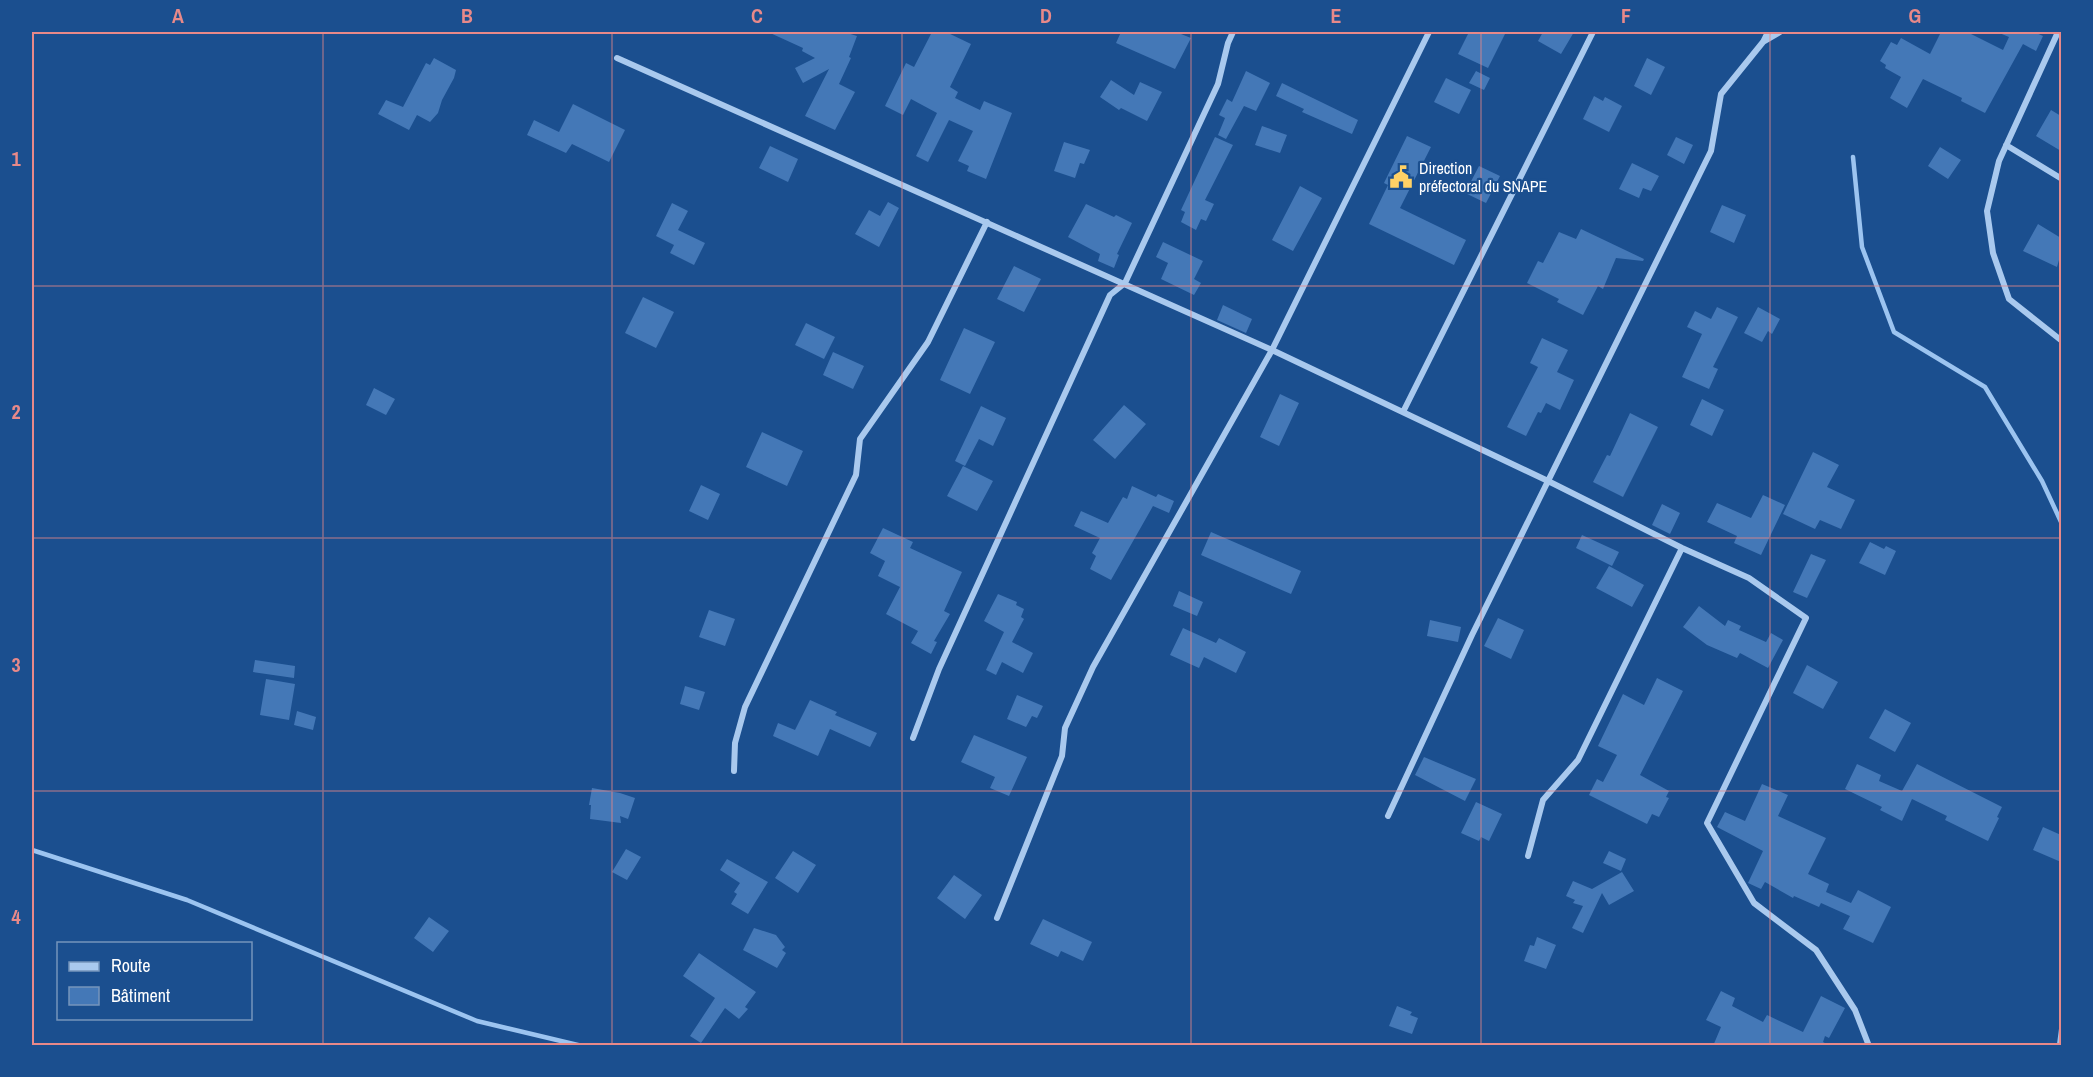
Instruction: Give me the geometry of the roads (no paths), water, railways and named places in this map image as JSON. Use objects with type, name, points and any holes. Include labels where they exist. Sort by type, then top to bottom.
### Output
[{"type":"street","points":[[913,738],[939,669],[1110,295],[1125,283],[1218,84],[1233,32]]},
{"type":"street","points":[[997,918],[1062,756],[1065,728],[1093,667],[1272,350],[1429,32]]},
{"type":"street","points":[[1403,412],[1593,32]]},
{"type":"street","points":[[1388,816],[1472,635],[1711,151],[1721,94],[1763,42],[1768,32]]},
{"type":"street","points":[[1763,42],[1780,32]]},
{"type":"street","points":[[2058,32],[1999,161],[1987,211],[1992,253],[2008,299],[2061,341]]},
{"type":"street","points":[[616,58],[1272,350],[1548,481],[1682,548],[1749,578],[1806,618],[1707,823],[1754,903],[1816,950],[1855,1010],[1869,1046]]},
{"type":"street","points":[[2006,145],[2061,179]]},
{"type":"street","points":[[734,771],[735,743],[745,707],[856,475],[860,439],[928,342],[987,222]]},
{"type":"street","points":[[1528,856],[1543,800],[1578,760],[1682,548]]},
{"type":"waterway","points":[[1853,157],[1862,247],[1894,332],[1985,387],[2042,481],[2062,524]]},
{"type":"waterway","points":[[32,850],[187,900],[477,1021],[582,1046]]},
{"type":"waterway","points":[[2059,1046],[2062,1023]]},
{"type":"place","name":"Direction préfectoral du SNAPE","points":[[1401,177]]}]
